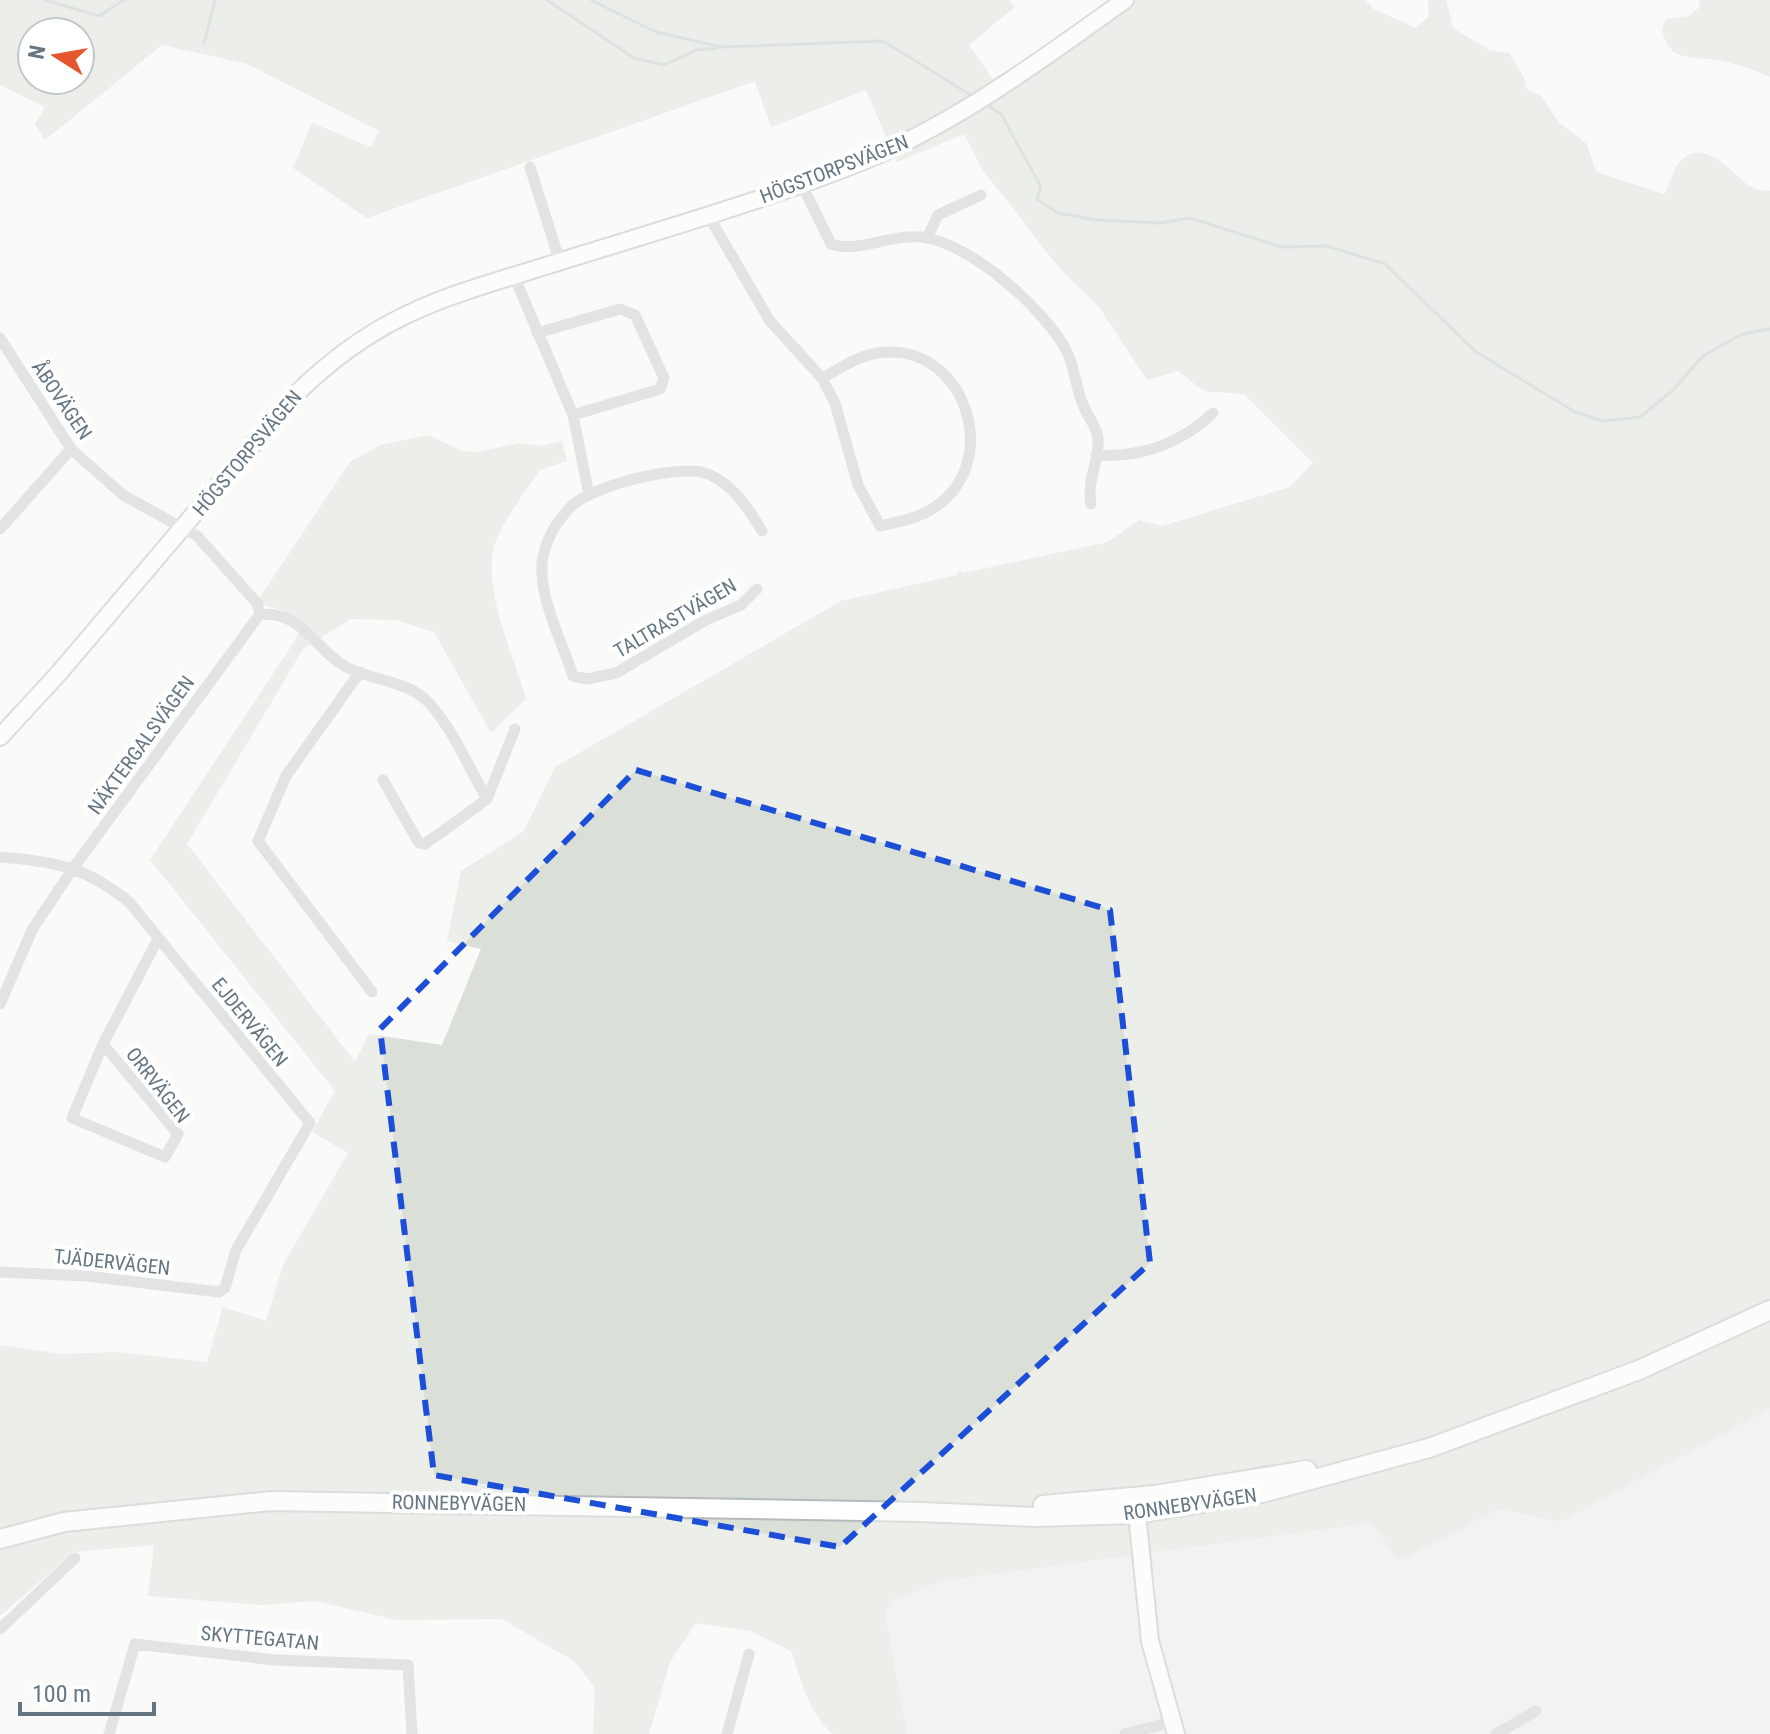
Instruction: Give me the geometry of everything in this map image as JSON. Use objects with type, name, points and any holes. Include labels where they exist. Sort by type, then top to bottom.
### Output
[{"type":"main road","name":"RONNEBYVÄGEN","points":[[0,1539],[64,1522],[271,1501],[921,1512],[1035,1517],[1136,1506],[1451,1438],[1639,1370],[1770,1310]]},
{"type":"street","name":"HÖGSTORPSVÄGEN","points":[[0,737],[296,394],[361,337],[425,304],[708,215],[896,148],[949,120],[1125,0]]},
{"type":"street","points":[[530,167],[560,262]]},
{"type":"street","points":[[801,183],[823,234],[836,246],[907,236],[927,238],[972,259],[1014,290],[1046,321],[1067,353],[1082,404],[1098,438],[1090,486],[1091,504]]},
{"type":"street","points":[[927,238],[938,215],[981,195]]},
{"type":"street","points":[[708,215],[770,321],[822,378],[835,403],[858,485],[880,526],[907,520],[933,509],[950,495],[962,477],[970,456],[972,433],[968,410],[944,375],[909,355],[879,353],[850,362],[822,378]]},
{"type":"street","points":[[514,276],[573,415],[589,495],[680,469],[706,473],[736,494],[762,531]]},
{"type":"street","points":[[537,333],[620,309],[635,315],[664,378],[660,389],[573,415]]},
{"type":"street","name":"ÅBOVÄGEN","points":[[0,338],[3,354],[71,449],[123,495],[184,527]]},
{"type":"street","points":[[1096,455],[1119,458],[1180,439],[1213,413]]},
{"type":"street","points":[[0,529],[71,449]]},
{"type":"street","name":"TALTRASTVÄGEN","points":[[589,495],[563,516],[549,536],[542,562],[543,588],[573,676],[587,679],[616,673],[706,620],[741,605],[757,589]]},
{"type":"street","points":[[184,527],[257,603],[260,614],[279,613],[292,619],[344,666],[389,680],[423,697],[487,799]]},
{"type":"street","name":"NÄKTERGALSVÄGEN","points":[[0,1004],[33,928],[74,867],[260,614]]},
{"type":"street","points":[[360,672],[286,776],[258,841],[372,992]]},
{"type":"street","points":[[383,780],[419,843],[425,844],[487,799],[515,729]]},
{"type":"street","name":"EJDERVÄGEN","points":[[0,857],[74,867],[105,883],[129,902],[310,1123],[236,1250],[225,1288],[219,1292]]},
{"type":"street","name":"ORRVÄGEN","points":[[103,1044],[178,1134],[165,1157],[72,1118],[103,1044],[158,939]]},
{"type":"street","name":"TJÄDERVÄGEN","points":[[0,1272],[73,1275],[219,1292]]},
{"type":"street","points":[[1125,1734],[1174,1728],[1144,1608],[1136,1506]]},
{"type":"street","points":[[0,1629],[75,1558]]},
{"type":"street","name":"SKYTTEGATAN","points":[[109,1734],[135,1644],[275,1660],[408,1665],[412,1734]]},
{"type":"street","points":[[727,1734],[749,1654]]},
{"type":"street","points":[[1496,1734],[1536,1711]]},
{"type":"highlighted area","points":[[636,770],[1110,910],[1150,1263],[840,1547],[434,1475],[380,1029]]},
{"type":"shaded area","points":[[0,0],[1009,0],[1015,7],[969,45],[999,88],[1125,0],[1365,0],[1375,10],[1416,28],[1429,16],[1428,0],[1446,0],[1453,28],[1489,50],[1509,53],[1524,78],[1526,88],[1542,97],[1559,123],[1587,144],[1596,172],[1664,194],[1681,160],[1690,154],[1700,153],[1718,160],[1751,187],[1770,191],[1770,1409],[1560,1522],[1499,1509],[1399,1561],[1371,1523],[943,1581],[892,1600],[885,1613],[907,1734],[833,1734],[812,1706],[791,1651],[750,1631],[696,1623],[670,1662],[649,1734],[593,1734],[595,1688],[574,1661],[502,1619],[396,1620],[316,1601],[261,1605],[148,1596],[154,1545],[74,1552],[0,1616],[0,1345],[61,1354],[117,1352],[207,1362],[223,1307],[266,1321],[283,1265],[348,1153],[312,1132],[335,1091],[150,860],[294,642],[302,626],[281,610],[256,603],[350,462],[380,445],[428,435],[463,451],[476,452],[519,443],[541,446],[562,441],[567,461],[540,470],[506,520],[492,556],[492,575],[500,618],[526,699],[491,733],[434,632],[396,620],[351,619],[303,649],[187,844],[355,1062],[369,1034],[442,1045],[481,949],[447,941],[461,871],[524,831],[555,767],[841,601],[957,575],[960,570],[963,573],[1108,542],[1139,520],[1162,526],[1290,487],[1313,463],[1244,394],[1204,391],[1178,371],[1147,380],[1099,307],[1061,270],[982,169],[964,134],[897,162],[866,90],[771,127],[755,81],[367,218],[293,168],[312,123],[371,147],[379,131],[247,64],[162,45],[45,140],[35,125],[45,107],[22,96],[96,96],[96,16],[16,16],[16,93],[0,85]]},
{"type":"shaded area","points":[[1698,0],[1770,0],[1770,77],[1732,63],[1685,57],[1668,46],[1662,29],[1666,19],[1689,16],[1700,7]]},
{"type":"shaded area","points":[[1770,1409],[1770,1734],[907,1734],[885,1613],[891,1600],[943,1581],[1371,1523],[1399,1561],[1499,1509],[1560,1522]]},
{"type":"waterway","points":[[45,0],[99,16],[124,0]]},
{"type":"waterway","points":[[204,44],[215,0]]},
{"type":"waterway","points":[[547,0],[634,58],[664,65],[696,50],[717,48]]},
{"type":"waterway","points":[[591,0],[656,32],[721,47],[883,41],[974,97]]},
{"type":"waterway","points":[[984,103],[1001,114],[1041,187],[1037,199],[1058,213],[1096,220],[1160,223],[1190,218],[1281,247],[1327,246],[1385,264],[1476,352],[1575,412],[1602,421],[1640,417],[1672,391],[1703,356],[1742,334],[1770,329]]}]
